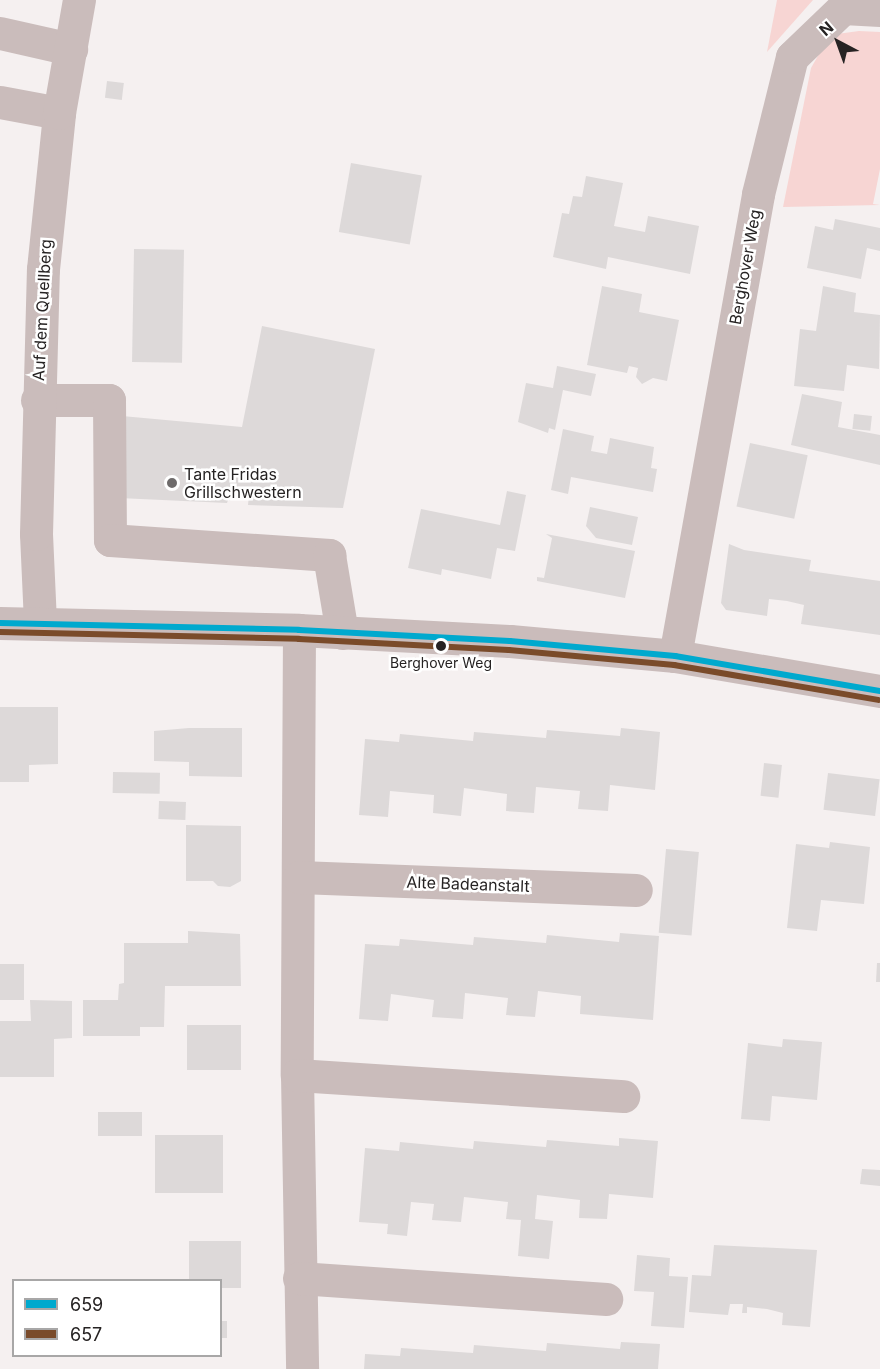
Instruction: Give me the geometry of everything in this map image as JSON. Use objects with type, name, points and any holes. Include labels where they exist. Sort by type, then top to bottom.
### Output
[{"type":"street","name":"Auf dem Quellberg","points":[[40,622],[36,534],[37,400],[43,269],[59,113],[79,0]]},
{"type":"street","name":"Berghover Weg","points":[[675,656],[758,194],[792,57],[843,8],[880,10]]},
{"type":"street","points":[[0,33],[71,50]]},
{"type":"street","points":[[0,102],[59,113]]},
{"type":"street","points":[[37,400],[109,400],[110,540],[329,555],[342,633]]},
{"type":"street","points":[[0,623],[40,622],[299,630],[510,641],[675,656],[880,690]]},
{"type":"street","points":[[299,630],[300,877],[297,1075],[302,1369]]},
{"type":"street","name":"Alte Badeanstalt","points":[[300,877],[636,890]]},
{"type":"street","points":[[297,1075],[623,1096]]},
{"type":"street","points":[[299,1278],[606,1299]]},
{"type":"shaded area","points":[[777,0],[813,0],[767,52]]},
{"type":"shaded area","points":[[859,31],[880,32],[880,169],[873,204],[880,205],[783,207],[811,68],[823,47],[837,34]]},
{"type":"building","points":[[107,81],[124,83],[122,100],[105,98]]},
{"type":"building","points":[[351,163],[422,176],[410,244],[339,232]]},
{"type":"building","points":[[586,176],[623,183],[614,226],[645,232],[648,216],[699,226],[690,274],[608,257],[606,269],[553,257],[562,213],[569,214],[573,196],[582,197]]},
{"type":"building","points":[[835,219],[880,228],[880,251],[867,248],[861,279],[807,268],[815,226],[833,230]]},
{"type":"building","points":[[134,249],[184,250],[182,363],[132,362]]},
{"type":"building","points":[[602,286],[642,294],[639,312],[679,320],[667,381],[653,378],[642,384],[636,377],[638,368],[629,366],[627,373],[587,365]]},
{"type":"building","points":[[823,286],[856,293],[854,312],[880,315],[879,369],[847,365],[844,391],[794,386],[800,329],[816,331]]},
{"type":"building","points":[[262,326],[375,349],[343,508],[248,505],[249,495],[233,485],[227,503],[119,498],[122,416],[242,427]]},
{"type":"building","points":[[557,366],[596,374],[591,396],[563,390],[555,430],[549,428],[548,433],[518,422],[526,383],[553,388]]},
{"type":"building","points":[[802,394],[842,402],[838,427],[880,435],[880,465],[791,445]]},
{"type":"building","points":[[854,414],[872,416],[870,431],[852,429]]},
{"type":"building","points":[[563,429],[594,436],[591,451],[607,454],[610,438],[654,447],[651,468],[657,469],[653,492],[571,477],[568,494],[551,490]]},
{"type":"building","points":[[750,443],[808,455],[794,519],[736,507]]},
{"type":"building","points":[[507,491],[526,495],[515,551],[497,548],[491,579],[442,569],[441,575],[408,568],[421,509],[500,525]]},
{"type":"building","points":[[590,507],[638,517],[632,545],[596,538],[586,526]]},
{"type":"building","points":[[546,534],[635,551],[625,598],[537,581],[537,577],[544,578],[552,538]]},
{"type":"building","points":[[729,544],[744,550],[811,560],[809,571],[880,581],[880,635],[801,624],[804,605],[787,601],[769,599],[767,616],[726,610],[721,603]]},
{"type":"building","points":[[0,707],[58,707],[58,764],[29,765],[29,782],[0,782]]},
{"type":"building","points":[[189,728],[242,728],[242,777],[189,776],[189,762],[154,761],[154,731]]},
{"type":"building","points":[[621,728],[660,732],[655,790],[610,785],[608,811],[578,809],[580,791],[536,787],[534,813],[506,811],[507,794],[464,788],[461,816],[433,813],[434,795],[390,791],[388,817],[359,815],[365,739],[399,742],[400,734],[473,741],[474,732],[546,738],[547,730],[620,736]]},
{"type":"building","points":[[764,763],[782,765],[778,798],[761,796]]},
{"type":"building","points":[[113,772],[160,773],[160,794],[113,793]]},
{"type":"building","points":[[828,773],[880,779],[875,816],[823,810]]},
{"type":"building","points":[[159,801],[186,802],[185,820],[158,819]]},
{"type":"building","points":[[186,825],[241,826],[241,881],[230,887],[218,886],[213,881],[186,881]]},
{"type":"building","points":[[830,842],[870,847],[864,904],[821,900],[817,931],[787,928],[796,844],[829,848]]},
{"type":"building","points":[[666,849],[699,852],[692,936],[659,933]]},
{"type":"building","points":[[188,931],[240,934],[241,986],[165,986],[164,1027],[140,1027],[140,1036],[83,1036],[83,1000],[118,1000],[119,984],[124,983],[124,943],[188,943]]},
{"type":"building","points":[[620,933],[659,936],[653,1020],[580,1014],[581,996],[538,991],[535,1017],[506,1015],[508,998],[465,993],[463,1019],[432,1017],[434,1000],[391,994],[388,1021],[359,1019],[365,944],[399,946],[400,939],[473,945],[474,937],[546,943],[547,935],[619,942]]},
{"type":"building","points":[[877,963],[880,963],[880,982],[876,982]]},
{"type":"building","points":[[0,964],[24,964],[24,1000],[0,1000]]},
{"type":"building","points":[[30,1000],[72,1001],[72,1038],[54,1039],[54,1077],[0,1077],[0,1021],[31,1021]]},
{"type":"building","points":[[187,1025],[241,1025],[241,1070],[187,1070]]},
{"type":"building","points":[[783,1039],[822,1042],[817,1100],[772,1096],[770,1121],[741,1119],[748,1043],[782,1047]]},
{"type":"building","points":[[98,1112],[142,1112],[142,1136],[98,1136]]},
{"type":"building","points":[[155,1135],[223,1135],[223,1193],[155,1193]]},
{"type":"building","points":[[619,1138],[658,1141],[653,1198],[609,1194],[607,1219],[579,1218],[580,1200],[537,1195],[535,1219],[553,1221],[549,1259],[518,1256],[521,1220],[506,1219],[508,1202],[464,1197],[461,1222],[432,1220],[434,1204],[411,1202],[407,1236],[387,1234],[388,1224],[359,1222],[365,1148],[399,1151],[400,1142],[473,1149],[474,1141],[546,1147],[547,1140],[619,1146]]},
{"type":"building","points":[[862,1169],[880,1170],[880,1186],[860,1184]]},
{"type":"building","points":[[189,1241],[241,1241],[241,1288],[222,1288],[222,1279],[189,1279]]},
{"type":"building","points":[[714,1245],[817,1250],[810,1327],[782,1325],[783,1313],[767,1309],[747,1307],[747,1313],[742,1313],[743,1304],[730,1304],[728,1315],[689,1312],[692,1275],[711,1276]]},
{"type":"building","points":[[637,1255],[670,1258],[669,1276],[688,1277],[684,1328],[651,1326],[654,1292],[634,1291]]},
{"type":"building","points":[[222,1321],[227,1321],[227,1338],[222,1338]]},
{"type":"building","points":[[621,1342],[660,1344],[658,1369],[364,1369],[365,1354],[400,1356],[401,1348],[473,1353],[474,1345],[546,1351],[547,1343],[620,1349]]},
{"type":"transit line","name":"659","points":[[0,623],[299,630],[510,641],[675,656],[880,691]]},
{"type":"transit line","name":"657","points":[[0,632],[299,639],[509,650],[674,665],[878,700]]},
{"type":"place","name":"Tante Fridas Grillschwestern","points":[[172,483]]},
{"type":"place","name":"Berghover Weg","points":[[441,646]]}]
